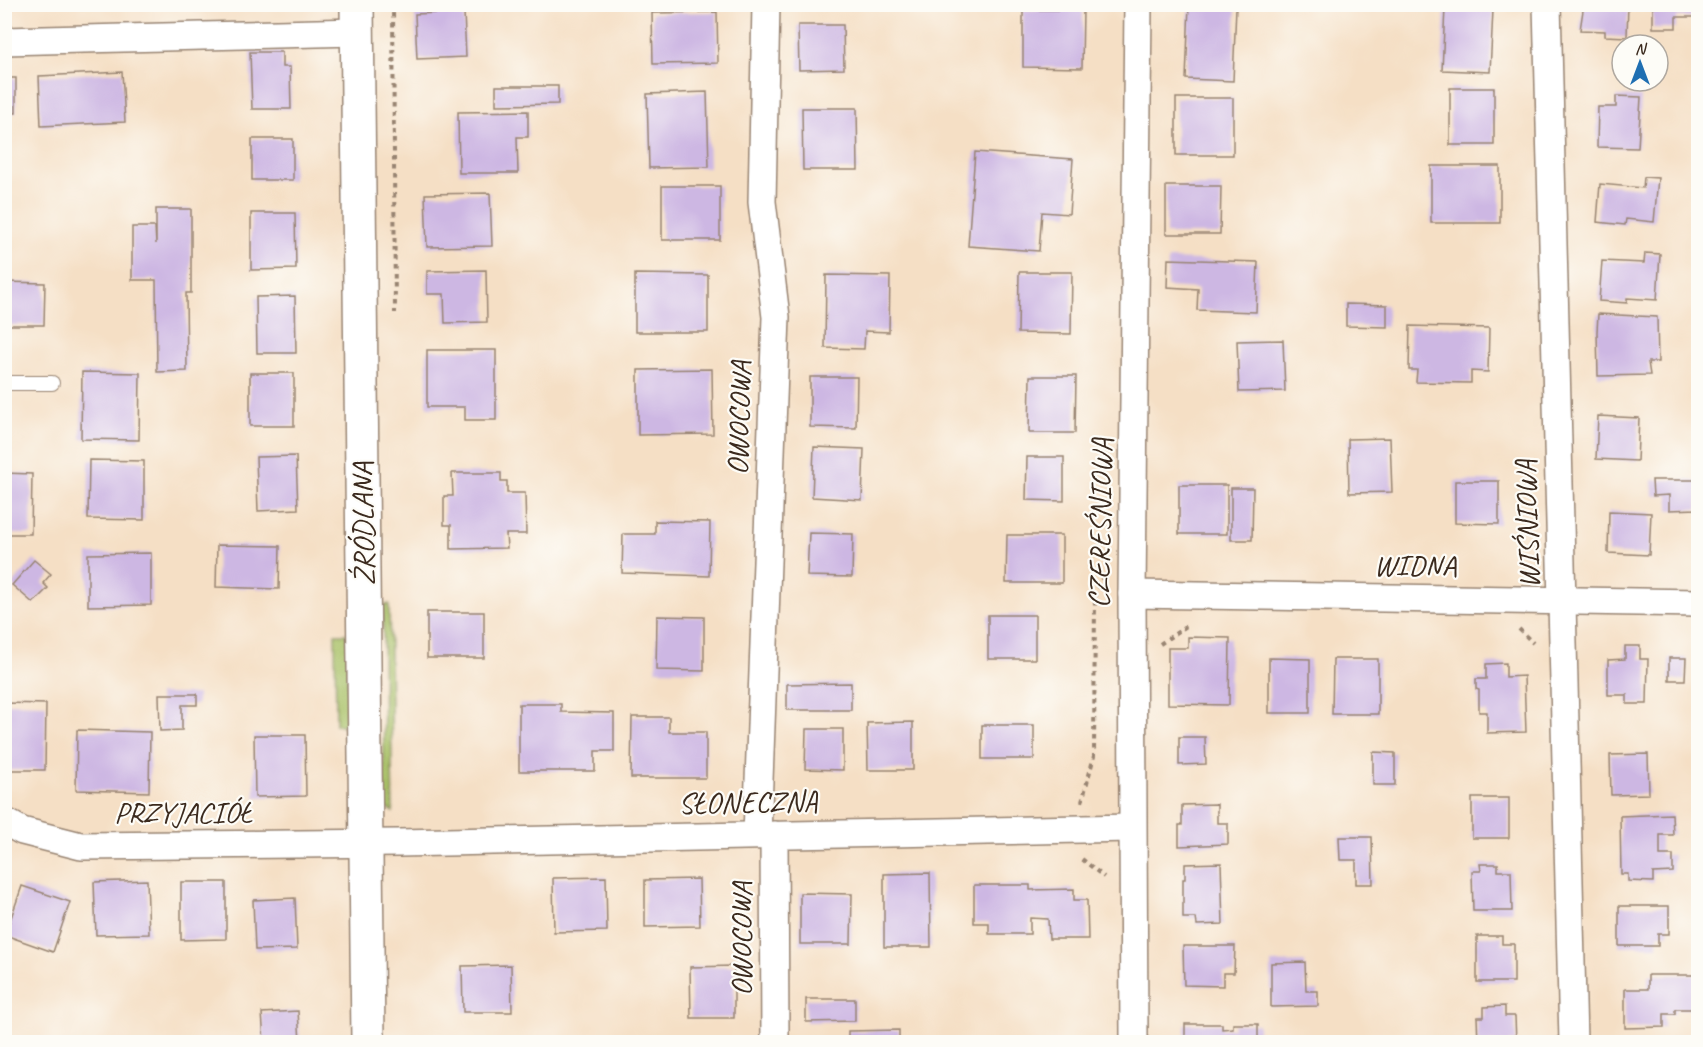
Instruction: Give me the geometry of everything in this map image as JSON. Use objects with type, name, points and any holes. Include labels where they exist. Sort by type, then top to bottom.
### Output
[{"type":"street","name":"OWOCOWA","points":[[766,4],[762,202],[776,317],[765,835],[775,1042]]},
{"type":"street","name":"CZEREŚNIOWA","points":[[1134,1042],[1132,594],[1138,4]]},
{"type":"street","name":"WIŚNIOWA","points":[[1547,4],[1573,1042]]},
{"type":"street","points":[[4,41],[357,18]]},
{"type":"street","name":"ŹRÓDLANA","points":[[357,18],[368,1042]]},
{"type":"street","name":"WIDNA","points":[[1132,594],[1698,603]]},
{"type":"street","name":"PRZYJACIÓŁ","points":[[4,821],[22,831],[81,846],[366,843]]},
{"type":"street","name":"SŁONECZNA","points":[[366,843],[1132,828]]},
{"type":"lane","points":[[4,383],[52,383]]},
{"type":"path","points":[[1079,810],[1094,756],[1095,593]]},
{"type":"path","points":[[1158,646],[1193,622]]},
{"type":"path","points":[[1514,623],[1540,649]]},
{"type":"path","points":[[1079,856],[1106,879]]},
{"type":"green space","points":[[389,604],[393,812],[384,806],[383,606]]},
{"type":"green space","points":[[335,634],[347,634],[348,725],[336,725]]},
{"type":"building","points":[[1584,4],[1628,4],[1627,33],[1610,33],[1610,36],[1605,36],[1605,31],[1580,30]]},
{"type":"building","points":[[1653,4],[1698,4],[1698,17],[1676,17],[1676,28],[1653,28]]},
{"type":"building","points":[[1189,5],[1236,7],[1233,81],[1186,79]]},
{"type":"building","points":[[1445,8],[1493,10],[1490,72],[1442,70]]},
{"type":"building","points":[[1023,10],[1083,10],[1082,68],[1023,67]]},
{"type":"building","points":[[464,12],[466,57],[417,59],[415,14]]},
{"type":"building","points":[[717,12],[718,63],[653,64],[652,13]]},
{"type":"building","points":[[798,25],[843,25],[844,69],[799,70]]},
{"type":"building","points":[[250,52],[282,52],[282,67],[290,67],[291,109],[252,109]]},
{"type":"building","points":[[122,72],[125,122],[41,126],[39,76]]},
{"type":"building","points":[[4,78],[16,78],[16,113],[4,113]]},
{"type":"building","points":[[496,86],[558,86],[558,104],[496,105]]},
{"type":"building","points":[[1450,88],[1494,88],[1494,145],[1450,145]]},
{"type":"building","points":[[707,92],[709,167],[649,168],[647,94]]},
{"type":"building","points":[[1616,96],[1641,97],[1638,148],[1597,147],[1598,107],[1616,107]]},
{"type":"building","points":[[1176,98],[1233,98],[1233,155],[1176,155]]},
{"type":"building","points":[[802,108],[857,108],[858,170],[803,170]]},
{"type":"building","points":[[528,111],[528,137],[517,137],[518,173],[459,173],[458,112]]},
{"type":"building","points":[[252,139],[293,139],[293,180],[252,180]]},
{"type":"building","points":[[975,152],[1073,159],[1069,214],[1042,212],[1039,251],[968,246]]},
{"type":"building","points":[[1431,166],[1500,166],[1500,223],[1431,223]]},
{"type":"building","points":[[1644,177],[1658,178],[1654,222],[1626,219],[1625,225],[1597,222],[1600,184],[1643,188]]},
{"type":"building","points":[[662,186],[720,186],[720,240],[662,240]]},
{"type":"building","points":[[1166,186],[1221,186],[1220,234],[1166,234]]},
{"type":"building","points":[[490,193],[492,246],[427,247],[425,194]]},
{"type":"building","points":[[156,209],[191,209],[191,293],[186,293],[187,371],[157,372],[156,280],[132,280],[132,227],[155,227],[156,244]]},
{"type":"building","points":[[251,213],[295,213],[296,269],[251,270]]},
{"type":"building","points":[[1645,253],[1660,254],[1657,300],[1627,298],[1627,303],[1599,301],[1602,261],[1644,263]]},
{"type":"building","points":[[1168,259],[1258,262],[1256,312],[1197,310],[1198,289],[1167,287]]},
{"type":"building","points":[[486,270],[487,322],[445,323],[444,294],[427,294],[427,271]]},
{"type":"building","points":[[1019,272],[1072,272],[1071,334],[1018,333]]},
{"type":"building","points":[[635,274],[708,275],[708,332],[635,332]]},
{"type":"building","points":[[826,275],[890,276],[889,332],[865,331],[864,349],[825,348]]},
{"type":"building","points":[[4,282],[45,283],[44,325],[4,325]]},
{"type":"building","points":[[295,296],[296,353],[257,353],[256,297]]},
{"type":"building","points":[[1346,304],[1387,305],[1387,327],[1346,326]]},
{"type":"building","points":[[1598,314],[1657,317],[1658,362],[1648,362],[1650,375],[1598,376]]},
{"type":"building","points":[[1410,326],[1489,328],[1488,372],[1471,371],[1471,383],[1416,382],[1417,370],[1409,370]]},
{"type":"building","points":[[1283,340],[1285,391],[1239,392],[1237,341]]},
{"type":"building","points":[[427,350],[496,350],[496,420],[465,420],[465,407],[427,407]]},
{"type":"building","points":[[712,369],[713,434],[638,435],[638,370]]},
{"type":"building","points":[[82,372],[140,373],[139,440],[81,439]]},
{"type":"building","points":[[250,373],[294,373],[294,426],[250,426]]},
{"type":"building","points":[[1030,376],[1076,376],[1075,433],[1029,433]]},
{"type":"building","points":[[810,377],[857,377],[856,428],[810,427]]},
{"type":"building","points":[[1598,416],[1639,418],[1637,461],[1596,459]]},
{"type":"building","points":[[1390,438],[1392,492],[1349,493],[1348,439]]},
{"type":"building","points":[[814,447],[864,449],[862,500],[812,497]]},
{"type":"building","points":[[296,456],[298,509],[258,511],[256,457]]},
{"type":"building","points":[[1027,457],[1064,457],[1064,501],[1026,500]]},
{"type":"building","points":[[89,460],[144,461],[144,520],[88,519]]},
{"type":"building","points":[[4,473],[32,474],[31,534],[4,534]]},
{"type":"building","points":[[452,473],[501,473],[501,481],[507,481],[507,493],[525,493],[526,534],[506,534],[507,548],[451,549],[451,525],[444,525],[444,496],[453,496]]},
{"type":"building","points":[[1652,480],[1698,480],[1698,509],[1669,510],[1669,495],[1653,496]]},
{"type":"building","points":[[1455,481],[1499,481],[1499,524],[1455,523]]},
{"type":"building","points":[[1179,485],[1227,485],[1227,534],[1179,534]]},
{"type":"building","points":[[1231,488],[1253,488],[1252,540],[1231,540]]},
{"type":"building","points":[[1609,511],[1651,513],[1649,555],[1608,553]]},
{"type":"building","points":[[655,521],[710,522],[709,576],[622,573],[623,534],[655,534]]},
{"type":"building","points":[[809,533],[853,534],[852,577],[807,576]]},
{"type":"building","points":[[1007,535],[1062,535],[1062,583],[1006,583]]},
{"type":"building","points":[[217,545],[280,546],[279,589],[216,587]]},
{"type":"building","points":[[151,553],[151,605],[88,606],[88,554]]},
{"type":"building","points":[[34,560],[51,574],[43,583],[48,588],[33,603],[12,585]]},
{"type":"building","points":[[427,612],[484,612],[484,658],[427,658]]},
{"type":"building","points":[[988,615],[1035,615],[1035,659],[988,659]]},
{"type":"building","points":[[657,616],[704,617],[704,671],[656,670]]},
{"type":"building","points":[[1188,637],[1230,638],[1229,705],[1168,704],[1168,648],[1188,648]]},
{"type":"building","points":[[1625,646],[1640,646],[1640,659],[1648,659],[1647,704],[1627,704],[1627,695],[1608,695],[1608,660],[1625,659]]},
{"type":"building","points":[[1269,658],[1310,659],[1310,713],[1269,713]]},
{"type":"building","points":[[1669,658],[1686,658],[1685,680],[1669,680]]},
{"type":"building","points":[[1333,659],[1378,659],[1378,714],[1332,714]]},
{"type":"building","points":[[1506,663],[1506,677],[1524,676],[1526,732],[1487,733],[1487,712],[1479,712],[1479,690],[1476,689],[1476,679],[1486,679],[1486,664]]},
{"type":"building","points":[[851,683],[851,710],[787,710],[787,684]]},
{"type":"building","points":[[159,694],[197,694],[197,705],[182,705],[182,730],[160,731]]},
{"type":"building","points":[[4,703],[46,704],[45,770],[4,770]]},
{"type":"building","points":[[519,704],[561,704],[561,712],[614,713],[614,751],[595,751],[595,771],[519,771]]},
{"type":"building","points":[[632,717],[669,717],[669,732],[706,732],[706,778],[631,778]]},
{"type":"building","points":[[913,722],[913,770],[868,770],[867,723]]},
{"type":"building","points":[[982,725],[1034,725],[1034,759],[982,759]]},
{"type":"building","points":[[806,729],[843,729],[843,770],[805,769]]},
{"type":"building","points":[[77,730],[150,732],[149,792],[76,790]]},
{"type":"building","points":[[254,735],[305,735],[306,796],[255,797]]},
{"type":"building","points":[[1179,737],[1205,737],[1206,764],[1179,765]]},
{"type":"building","points":[[1373,752],[1395,753],[1395,785],[1373,785]]},
{"type":"building","points":[[1648,754],[1649,794],[1611,795],[1610,755]]},
{"type":"building","points":[[1472,798],[1509,798],[1509,838],[1472,838]]},
{"type":"building","points":[[1217,804],[1217,823],[1228,823],[1228,844],[1179,846],[1182,805]]},
{"type":"building","points":[[1672,814],[1673,835],[1660,835],[1660,855],[1673,855],[1673,872],[1653,873],[1653,882],[1628,881],[1628,874],[1621,874],[1620,816]]},
{"type":"building","points":[[1339,837],[1372,837],[1373,884],[1356,884],[1356,860],[1340,860]]},
{"type":"building","points":[[1221,863],[1223,924],[1197,925],[1196,918],[1183,918],[1185,864]]},
{"type":"building","points":[[1480,864],[1498,864],[1498,871],[1511,871],[1512,911],[1473,911],[1472,871],[1481,871]]},
{"type":"building","points":[[930,873],[931,947],[884,947],[884,874]]},
{"type":"building","points":[[606,877],[607,931],[554,932],[553,878]]},
{"type":"building","points":[[699,879],[700,926],[645,927],[645,880]]},
{"type":"building","points":[[147,880],[149,934],[96,935],[94,882]]},
{"type":"building","points":[[181,882],[226,882],[226,939],[181,940]]},
{"type":"building","points":[[974,885],[1030,885],[1030,890],[1074,889],[1074,900],[1087,900],[1088,939],[1049,939],[1048,919],[1030,918],[1030,934],[989,934],[989,923],[974,923]]},
{"type":"building","points":[[22,886],[70,902],[53,952],[5,935]]},
{"type":"building","points":[[800,893],[852,894],[851,944],[800,944]]},
{"type":"building","points":[[295,898],[297,949],[255,950],[253,900]]},
{"type":"building","points":[[1619,906],[1669,906],[1669,934],[1658,934],[1658,946],[1619,946]]},
{"type":"building","points":[[1477,936],[1502,936],[1502,944],[1514,944],[1514,982],[1477,982]]},
{"type":"building","points":[[1183,946],[1235,946],[1234,973],[1223,973],[1223,986],[1184,985]]},
{"type":"building","points":[[1305,962],[1306,991],[1318,991],[1318,1006],[1271,1007],[1271,963]]},
{"type":"building","points":[[511,965],[512,1012],[463,1012],[462,966]]},
{"type":"building","points":[[734,966],[734,1018],[691,1018],[690,967]]},
{"type":"building","points":[[1648,975],[1696,975],[1696,1009],[1675,1009],[1675,1014],[1664,1014],[1664,1027],[1625,1028],[1625,989],[1648,989]]},
{"type":"building","points":[[806,999],[855,999],[855,1021],[806,1022]]},
{"type":"building","points":[[1505,1006],[1505,1016],[1515,1016],[1516,1042],[1478,1042],[1477,1017],[1484,1017],[1484,1007]]},
{"type":"building","points":[[298,1011],[300,1042],[264,1042],[262,1013]]},
{"type":"building","points":[[1185,1024],[1222,1024],[1222,1029],[1233,1028],[1233,1024],[1258,1024],[1258,1042],[1185,1042]]},
{"type":"building","points":[[899,1030],[899,1042],[848,1042],[848,1031]]}]
